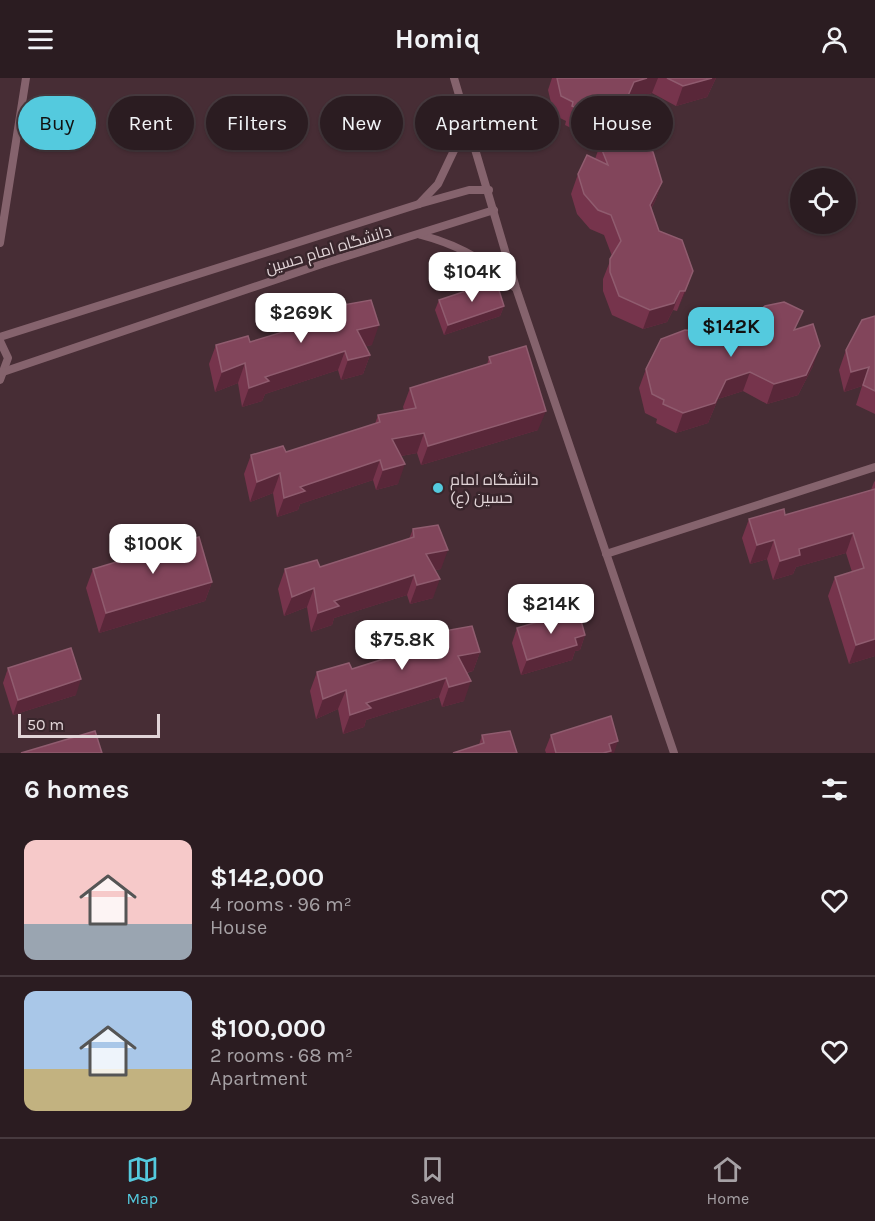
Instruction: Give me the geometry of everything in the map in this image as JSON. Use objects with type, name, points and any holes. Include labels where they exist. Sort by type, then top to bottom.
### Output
[{"type":"lane","points":[[0,243],[26,78]]},
{"type":"lane","points":[[454,78],[460,96]]},
{"type":"lane","points":[[419,204],[438,184],[454,150]]},
{"type":"lane","points":[[477,150],[516,288],[674,753]]},
{"type":"lane","name":"دانشگاه امام حسین","points":[[0,339],[419,204],[469,190],[489,190]]},
{"type":"lane","name":"دانشگاه امام حسین","points":[[2,372],[322,264],[494,210]]},
{"type":"lane","points":[[420,235],[443,241],[495,267],[516,288]]},
{"type":"lane","points":[[0,339],[8,358],[0,380]]},
{"type":"lane","points":[[606,554],[875,467]]},
{"type":"shaded area","name":"دانشگاه امام حسین (ع)","points":[[0,78],[875,78],[875,753],[0,753]]},
{"type":"building","points":[[557,78],[647,78],[634,82],[628,96],[571,96],[571,101],[561,96]]},
{"type":"building","points":[[667,78],[712,78],[683,86]]},
{"type":"building","points":[[602,150],[649,150],[653,152],[662,182],[650,205],[659,231],[682,240],[693,271],[685,291],[680,291],[674,303],[650,310],[619,296],[610,272],[610,259],[621,241],[611,215],[598,210],[584,194],[578,174],[587,155],[608,165]]},
{"type":"building","points":[[496,281],[504,306],[448,325],[439,300]]},
{"type":"building","points":[[371,300],[379,325],[357,330],[370,355],[348,360],[345,351],[265,377],[269,381],[249,388],[245,363],[222,372],[216,345],[248,336],[250,342],[345,313],[343,305]]},
{"type":"building","points":[[784,302],[803,311],[794,330],[813,324],[820,346],[806,375],[774,384],[750,372],[726,380],[715,403],[683,413],[663,404],[664,400],[652,394],[646,369],[661,339],[685,330],[698,331],[716,342],[742,333],[748,320],[765,306]]},
{"type":"building","points":[[875,316],[875,391],[863,385],[869,367],[851,372],[846,350],[862,320]]},
{"type":"building","points":[[526,346],[546,411],[428,446],[424,433],[392,439],[405,464],[383,470],[380,460],[300,487],[305,491],[284,498],[280,473],[257,482],[251,455],[283,446],[286,452],[380,422],[378,415],[416,408],[410,388],[491,363],[489,357]]},
{"type":"building","points":[[875,489],[875,639],[856,645],[835,577],[864,568],[853,533],[799,549],[800,555],[780,561],[774,540],[757,545],[749,519],[784,509],[785,515]]},
{"type":"building","points":[[438,525],[448,550],[426,554],[440,579],[417,585],[414,575],[334,601],[339,606],[318,613],[314,588],[292,597],[285,569],[317,560],[320,567],[414,537],[413,529]]},
{"type":"building","points":[[199,537],[212,582],[106,613],[93,569]]},
{"type":"building","points":[[578,610],[585,635],[575,638],[577,645],[527,660],[517,628]]},
{"type":"building","points":[[472,626],[480,652],[458,656],[471,681],[449,687],[446,678],[366,703],[371,708],[350,715],[346,690],[323,699],[317,672],[349,663],[352,669],[446,639],[444,631]]},
{"type":"building","points":[[71,648],[81,679],[18,700],[8,668]]},
{"type":"building","points":[[611,716],[618,741],[609,744],[611,751],[556,753],[551,735]]},
{"type":"building","points":[[95,731],[102,753],[21,753]]},
{"type":"building","points":[[510,731],[517,753],[453,753],[484,743],[482,735]]},
{"type":"place","name":"دانشگاه امام حسین (ع)","points":[[438,488]]}]
